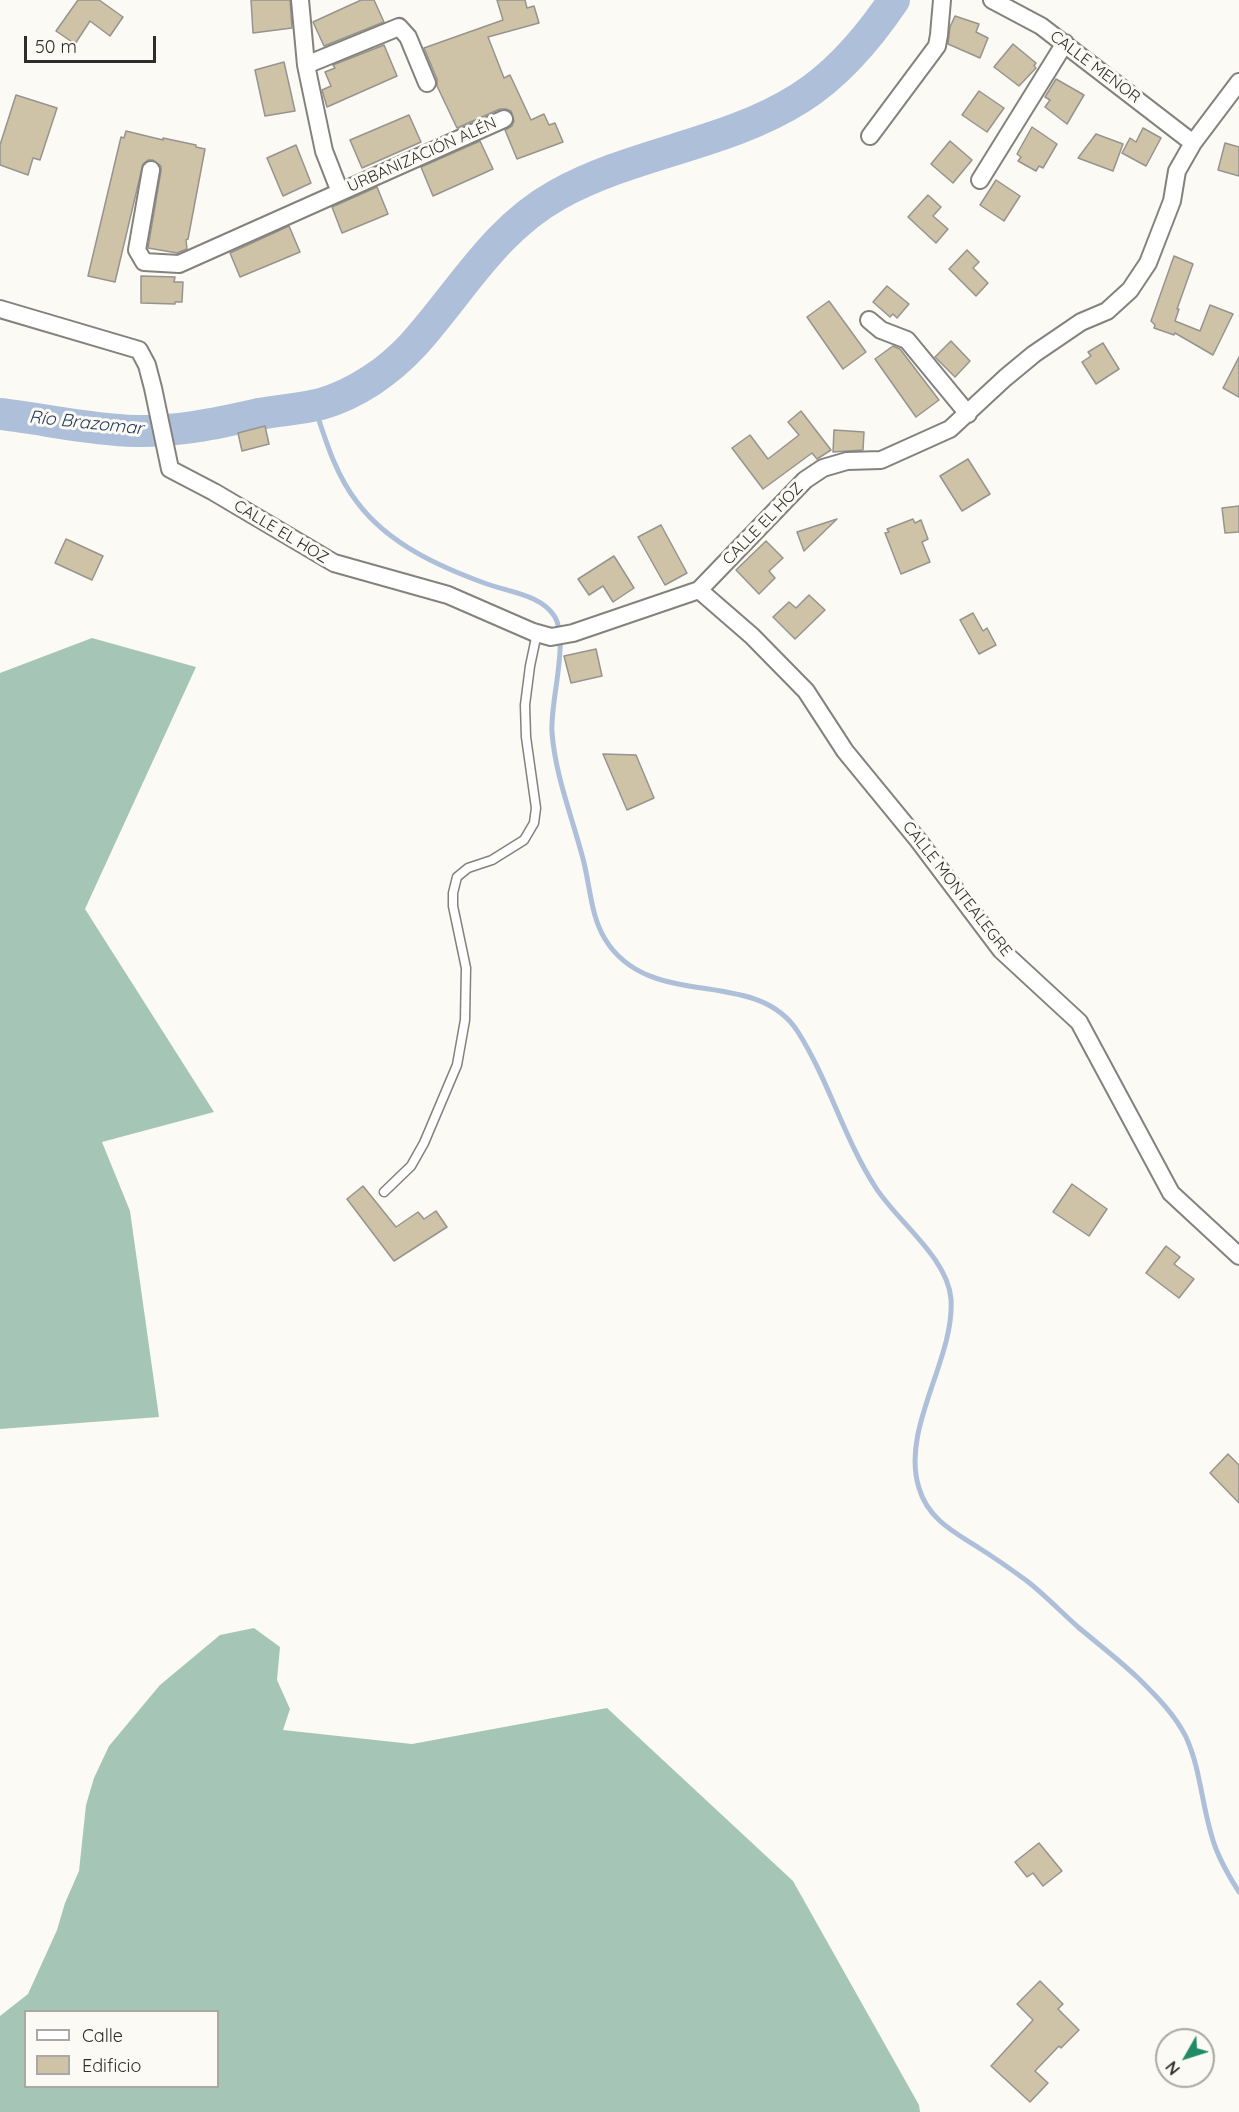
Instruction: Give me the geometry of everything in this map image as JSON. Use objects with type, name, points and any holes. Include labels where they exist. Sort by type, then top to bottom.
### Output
[{"type":"street","name":"URBANIZACIÓN ALÉN","points":[[300,0],[306,65],[324,151],[340,192]]},
{"type":"street","points":[[870,136],[937,46],[942,0]]},
{"type":"street","name":"CALLE MENOR","points":[[992,0],[1041,26],[1193,142]]},
{"type":"street","points":[[306,65],[399,27],[408,37],[427,83]]},
{"type":"street","points":[[980,180],[1065,43]]},
{"type":"street","name":"CALLE EL HOZ","points":[[0,309],[139,350],[147,365],[170,469],[214,492],[334,563],[448,595],[544,635],[573,633],[699,590],[805,480],[823,468],[847,461],[881,460],[950,429],[1034,354],[1081,322],[1107,311],[1130,290],[1148,263],[1172,201],[1177,171],[1193,142],[1239,82]]},
{"type":"street","name":"URBANIZACIÓN ALÉN","points":[[151,170],[137,250],[144,262],[179,264],[504,119]]},
{"type":"street","points":[[869,320],[881,330],[907,340],[968,414]]},
{"type":"street","name":"CALLE MONTEALEGRE","points":[[699,590],[752,636],[806,691],[845,751],[918,840],[1001,950],[1079,1022],[1171,1193],[1239,1256]]},
{"type":"lane","points":[[384,1192],[411,1166],[424,1143],[457,1065],[465,1020],[466,968],[453,906],[457,877],[468,868],[492,860],[524,840],[534,823],[536,808],[526,737],[525,705],[530,666],[544,635]]},
{"type":"green space","points":[[92,638],[196,667],[85,909],[214,1112],[102,1142],[130,1211],[159,1417],[0,1429],[0,673]]},
{"type":"green space","points":[[254,1628],[280,1647],[277,1680],[290,1709],[283,1730],[412,1744],[607,1708],[793,1881],[919,2105],[920,2112],[0,2112],[0,2016],[28,1994],[57,1930],[65,1903],[79,1871],[86,1805],[94,1778],[109,1746],[160,1685],[220,1635]]},
{"type":"building","points":[[78,0],[99,0],[123,17],[110,36],[90,21],[75,44],[56,31]]},
{"type":"building","points":[[251,0],[290,0],[292,28],[253,33]]},
{"type":"building","points":[[361,0],[374,0],[384,22],[324,46],[313,22]]},
{"type":"building","points":[[497,0],[525,0],[527,8],[534,6],[539,23],[488,37],[504,78],[510,75],[531,120],[544,114],[549,125],[555,123],[563,142],[517,159],[505,130],[512,126],[514,121],[511,111],[500,109],[457,128],[437,86],[437,79],[424,48],[503,20]]},
{"type":"building","points":[[955,16],[979,24],[976,32],[988,38],[980,58],[948,44],[950,27]]},
{"type":"building","points":[[1013,44],[1036,63],[1034,66],[1036,68],[1019,86],[994,67]]},
{"type":"building","points":[[384,45],[397,76],[327,107],[322,90],[331,86],[325,72],[335,68],[333,65]]},
{"type":"building","points":[[284,62],[295,111],[265,116],[255,70]]},
{"type":"building","points":[[1056,79],[1084,95],[1067,124],[1045,107],[1050,100],[1045,97]]},
{"type":"building","points":[[979,91],[1004,108],[987,132],[962,115]]},
{"type":"building","points":[[16,95],[57,108],[40,160],[33,158],[28,175],[0,165],[0,145]]},
{"type":"building","points":[[409,115],[421,142],[362,168],[350,140]]},
{"type":"building","points":[[1032,127],[1057,144],[1043,168],[1039,166],[1036,171],[1018,161],[1021,157],[1017,154]]},
{"type":"building","points":[[1143,128],[1161,138],[1146,166],[1122,153],[1130,138],[1136,142]]},
{"type":"building","points":[[126,131],[196,145],[196,147],[205,149],[186,240],[187,249],[177,253],[148,248],[161,166],[153,160],[148,160],[143,164],[115,282],[88,276],[121,137],[124,138]]},
{"type":"building","points":[[1096,134],[1123,144],[1113,171],[1078,158]]},
{"type":"building","points":[[480,141],[493,169],[433,196],[421,167]]},
{"type":"building","points":[[950,141],[972,160],[953,183],[931,164]]},
{"type":"building","points":[[1225,143],[1239,147],[1239,176],[1218,170]]},
{"type":"building","points":[[296,145],[311,183],[283,196],[267,158]]},
{"type":"building","points":[[996,180],[1020,196],[1004,221],[980,205]]},
{"type":"building","points":[[377,187],[388,214],[342,233],[332,207]]},
{"type":"building","points":[[928,195],[941,207],[933,216],[948,229],[936,243],[908,217]]},
{"type":"building","points":[[289,226],[300,252],[240,277],[230,253]]},
{"type":"building","points":[[967,250],[979,262],[973,268],[988,283],[976,296],[949,269]]},
{"type":"building","points":[[1174,256],[1193,264],[1175,321],[1200,331],[1210,305],[1233,314],[1213,355],[1175,333],[1174,335],[1154,328],[1155,325],[1151,321]]},
{"type":"building","points":[[141,276],[175,277],[174,282],[183,282],[182,302],[175,302],[175,304],[141,303]]},
{"type":"building","points":[[887,286],[909,304],[897,318],[893,314],[890,317],[873,302]]},
{"type":"building","points":[[829,301],[866,352],[843,369],[807,317]]},
{"type":"building","points":[[951,341],[970,361],[955,377],[935,357]]},
{"type":"building","points":[[1103,343],[1119,369],[1096,384],[1082,362],[1091,356],[1088,352]]},
{"type":"building","points":[[893,346],[900,349],[939,400],[916,417],[875,359]]},
{"type":"building","points":[[1239,357],[1239,397],[1223,388]]},
{"type":"building","points":[[801,411],[831,450],[817,459],[812,453],[763,489],[732,448],[750,435],[768,459],[799,435],[788,422]]},
{"type":"building","points":[[265,426],[269,444],[242,451],[238,433]]},
{"type":"building","points":[[834,430],[864,432],[863,450],[833,452]]},
{"type":"building","points":[[968,459],[990,494],[962,511],[940,476]]},
{"type":"building","points":[[1239,506],[1239,532],[1225,533],[1222,508]]},
{"type":"building","points":[[837,519],[804,551],[797,532]]},
{"type":"building","points":[[913,519],[915,523],[921,520],[928,539],[922,542],[930,562],[901,574],[885,533],[889,532],[887,529]]},
{"type":"building","points":[[661,525],[687,573],[665,585],[638,537]]},
{"type":"building","points":[[66,539],[103,556],[92,580],[55,563]]},
{"type":"building","points":[[766,541],[783,558],[769,571],[775,578],[759,594],[736,570]]},
{"type":"building","points":[[614,556],[634,588],[613,602],[603,586],[589,595],[578,579]]},
{"type":"building","points":[[809,595],[825,610],[795,639],[773,617],[789,602],[796,608]]},
{"type":"building","points":[[973,613],[983,631],[987,628],[996,645],[979,654],[960,620]]},
{"type":"building","points":[[596,649],[602,676],[571,683],[564,656]]},
{"type":"building","points":[[603,754],[636,755],[654,798],[627,810]]},
{"type":"building","points":[[1072,1184],[1107,1209],[1089,1236],[1053,1212]]},
{"type":"building","points":[[363,1186],[396,1227],[418,1212],[424,1219],[436,1211],[447,1227],[394,1261],[347,1199]]},
{"type":"building","points":[[1166,1246],[1180,1257],[1174,1264],[1194,1279],[1179,1298],[1146,1273]]},
{"type":"building","points":[[1228,1454],[1239,1465],[1239,1503],[1210,1473]]},
{"type":"building","points":[[1039,1843],[1062,1871],[1043,1886],[1033,1873],[1027,1877],[1015,1862]]},
{"type":"building","points":[[1040,1981],[1063,2004],[1058,2009],[1079,2030],[1061,2048],[1059,2046],[1035,2071],[1048,2083],[1030,2102],[991,2066],[1033,2020],[1017,2004]]},
{"type":"waterway","name":"Río Brazomar","points":[[0,414],[101,429],[167,430],[314,406],[347,394],[383,372],[404,355],[496,244],[535,209],[587,180],[742,127],[800,98],[827,78],[852,54],[894,0]]},
{"type":"waterway","points":[[314,405],[331,455],[349,491],[384,530],[399,542],[433,562],[487,584],[534,599],[555,617],[559,628],[560,656],[552,719],[554,748],[600,930],[624,961],[648,975],[756,1000],[779,1012],[798,1032],[876,1188],[920,1240],[941,1269],[948,1284],[951,1299],[950,1322],[917,1442],[915,1465],[923,1499],[943,1524],[1009,1568],[1040,1592],[1137,1677],[1170,1712],[1186,1737],[1191,1750],[1216,1849],[1239,1892]]}]
